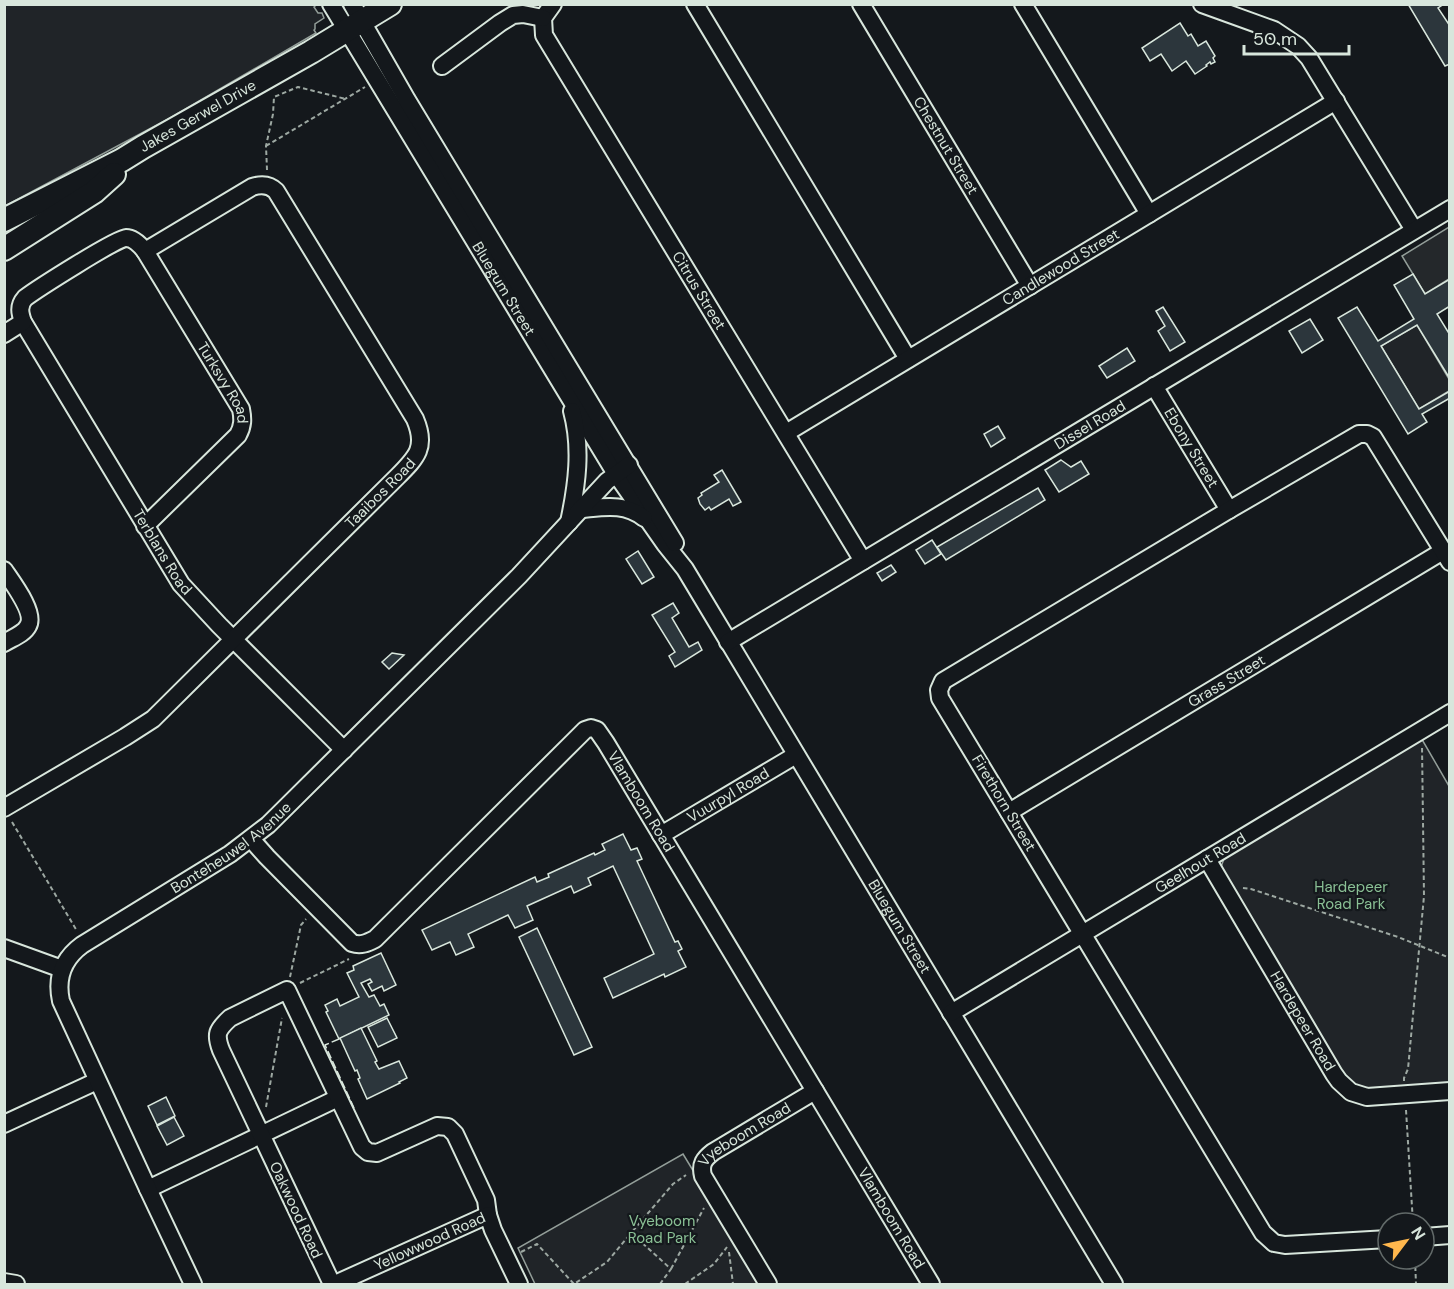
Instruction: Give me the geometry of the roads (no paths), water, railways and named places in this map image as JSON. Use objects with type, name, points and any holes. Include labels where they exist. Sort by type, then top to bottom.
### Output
[{"type":"highway","name":"Jakes Gerwel Drive","points":[[4,220],[122,160],[311,52],[353,19],[390,4]]},
{"type":"highway","points":[[4,249],[94,192],[143,147]]},
{"type":"street","name":"Bluegum Street","points":[[331,4],[353,19],[413,110],[623,470],[650,523],[685,569],[1114,1284]]},
{"type":"street","points":[[694,4],[908,359]]},
{"type":"street","name":"Chestnut Street","points":[[861,4],[1030,286]]},
{"type":"street","points":[[1023,4],[1149,214]]},
{"type":"street","points":[[1202,4],[1210,9],[1262,25],[1285,37],[1309,57],[1414,230]]},
{"type":"street","name":"Citrus Street","points":[[442,66],[500,22],[513,15],[548,11],[542,26],[544,34],[862,561]]},
{"type":"street","name":"Bluegum Street","points":[[353,19],[568,396],[674,540],[685,569]]},
{"type":"street","name":"Candlewood Street","points":[[786,433],[1336,101]]},
{"type":"street","name":"Taaibos Road","points":[[7,812],[153,719],[418,454],[421,442],[420,431],[414,418],[272,187],[259,184],[252,187],[152,247]]},
{"type":"street","name":"Dissel Road","points":[[728,642],[1449,209]]},
{"type":"street","points":[[4,334],[23,322],[20,306],[25,298],[100,251],[126,238],[152,247]]},
{"type":"street","name":"Turksvy Road","points":[[145,526],[238,435],[243,422],[242,409],[152,247]]},
{"type":"street","name":"Terblans Road","points":[[23,322],[181,584],[344,750]]},
{"type":"street","name":"Ebony Street","points":[[1155,386],[1229,510]]},
{"type":"street","points":[[568,396],[578,449],[577,474],[569,523]]},
{"type":"street","name":"Firethorn Street","points":[[1376,1240],[1285,1245],[1274,1243],[1263,1233],[939,694],[943,681],[1359,434],[1373,437],[1446,557]]},
{"type":"street","name":"Bonteheuwel Avenue","points":[[62,969],[71,954],[82,945],[230,854],[268,825],[519,576],[607,481],[623,470]]},
{"type":"street","points":[[582,509],[609,506],[624,508],[637,513],[650,523]]},
{"type":"street","name":"Grass Street","points":[[1010,812],[1446,557]]},
{"type":"street","points":[[4,570],[27,608],[30,619],[23,632],[4,643]]},
{"type":"street","name":"Geelhout Road","points":[[951,1013],[1449,713]]},
{"type":"street","name":"Vlamboom Road","points":[[251,839],[352,943],[364,944],[375,939],[580,735],[591,728],[597,730],[931,1284]]},
{"type":"street","name":"Vuurpyl Road","points":[[662,835],[796,755]]},
{"type":"street","name":"Hardepeer Road","points":[[1207,859],[1339,1081],[1351,1092],[1359,1095],[1449,1091]]},
{"type":"street","points":[[4,948],[62,969],[59,987],[61,1001],[194,1284]]},
{"type":"street","name":"Oakwood Road","points":[[333,1284],[221,1050],[217,1039],[218,1031],[230,1018],[287,990],[338,1098]]},
{"type":"street","points":[[4,1124],[98,1081]]},
{"type":"street","name":"Vyeboom Road","points":[[768,1284],[703,1176],[702,1163],[712,1152],[815,1091]]},
{"type":"street","points":[[148,1189],[338,1098],[362,1147],[373,1153],[382,1152],[437,1126],[452,1130],[486,1200],[488,1215]]},
{"type":"street","name":"Yellowwood Road","points":[[333,1284],[488,1215],[519,1284]]},
{"type":"street","points":[[4,1282],[16,1284]]},
{"type":"park label","name":"Hardepeer Road Park","points":[[1351,896]]},
{"type":"park label","name":"Vyeboom Road Park","points":[[662,1230]]}]
